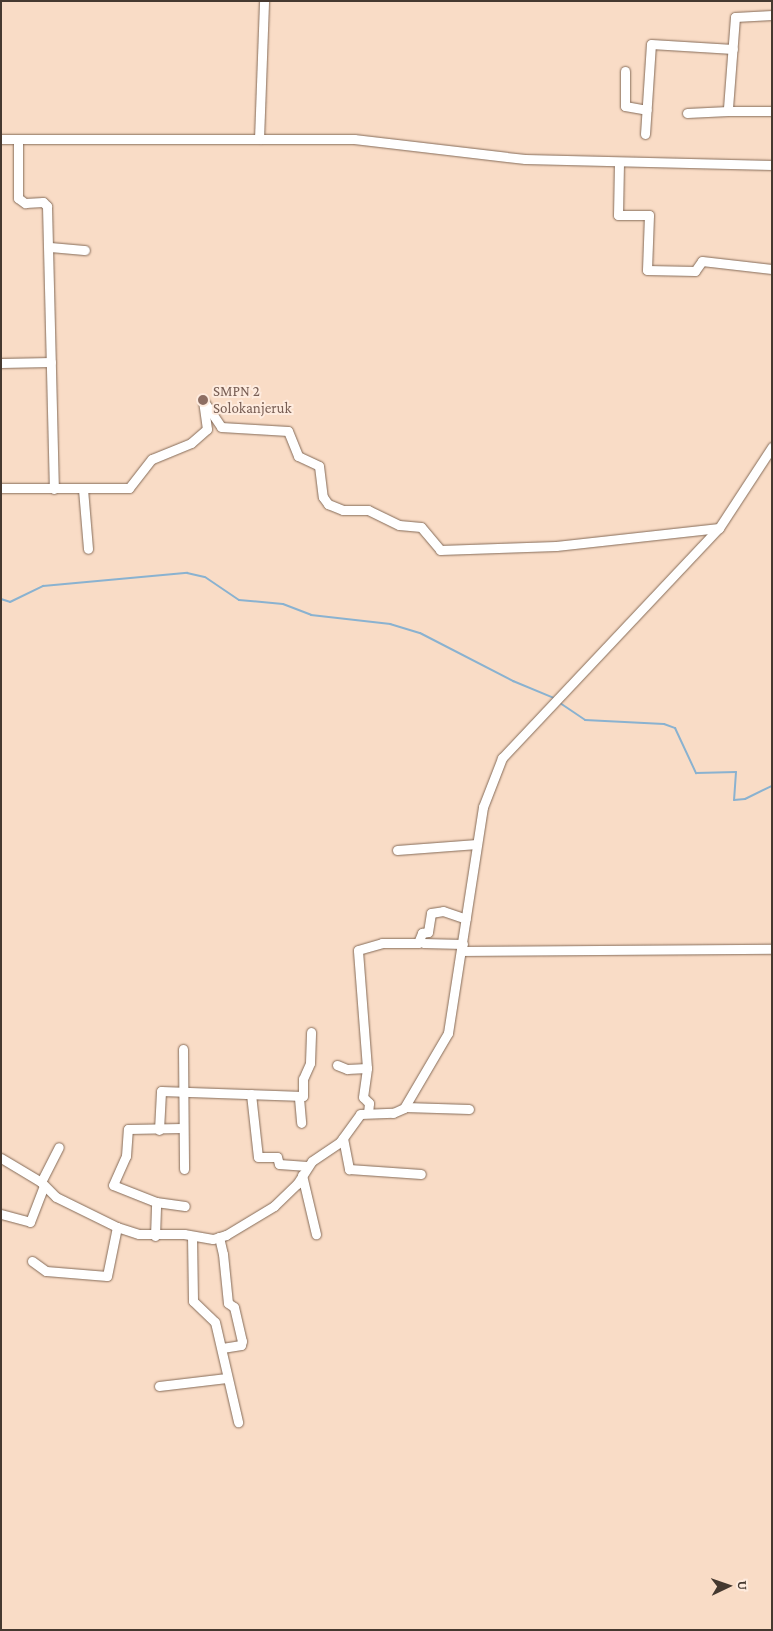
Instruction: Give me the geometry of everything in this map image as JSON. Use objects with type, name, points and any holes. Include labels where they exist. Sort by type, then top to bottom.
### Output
[{"type":"street","points":[[259,139],[264,1]]},
{"type":"street","points":[[728,111],[736,16],[772,15]]},
{"type":"street","points":[[645,134],[651,44],[733,49]]},
{"type":"street","points":[[626,71],[625,106],[647,110]]},
{"type":"street","points":[[686,113],[772,111]]},
{"type":"street","points":[[1,139],[354,139],[525,159],[619,163],[772,165]]},
{"type":"street","points":[[18,139],[18,198],[25,203],[46,204],[50,247],[54,489]]},
{"type":"street","points":[[619,163],[618,215],[649,215],[647,270],[695,271],[702,260],[772,269]]},
{"type":"street","points":[[50,247],[85,250]]},
{"type":"street","points":[[1,363],[51,362]]},
{"type":"street","points":[[1,488],[130,488],[152,459],[191,443],[207,429],[203,400],[221,428],[288,431],[298,456],[319,466],[322,497],[328,504],[343,510],[368,510],[399,525],[421,527],[440,550],[556,546],[719,528]]},
{"type":"street","points":[[404,1107],[445,1042],[462,947],[476,844],[487,794],[502,758],[555,704],[613,637],[719,528],[772,447]]},
{"type":"street","points":[[83,489],[88,550]]},
{"type":"street","points":[[397,850],[476,844]]},
{"type":"street","points":[[368,1113],[369,1103],[363,1096],[367,1068],[359,950],[382,943],[418,942],[422,933],[428,932],[431,913],[443,912],[466,919]]},
{"type":"street","points":[[423,942],[462,947],[772,949]]},
{"type":"street","points":[[159,1130],[160,1092],[251,1094],[299,1098],[303,1096],[303,1079],[310,1063],[311,1032]]},
{"type":"street","points":[[182,1049],[184,1169]]},
{"type":"street","points":[[338,1065],[347,1069],[367,1068]]},
{"type":"street","points":[[251,1094],[258,1157],[277,1157],[279,1164],[307,1166]]},
{"type":"street","points":[[299,1098],[302,1123]]},
{"type":"street","points":[[1,1158],[80,1211],[117,1227],[139,1234],[155,1236],[218,1237],[274,1206],[302,1175],[307,1166],[343,1138],[356,1118],[368,1113],[392,1113],[404,1107],[469,1109]]},
{"type":"street","points":[[182,1128],[159,1130],[128,1129],[126,1156],[113,1185],[156,1202],[185,1206]]},
{"type":"street","points":[[343,1138],[350,1168],[421,1174]]},
{"type":"street","points":[[1,1214],[31,1222],[42,1184],[59,1147]]},
{"type":"street","points":[[302,1175],[316,1234]]},
{"type":"street","points":[[155,1236],[156,1202]]},
{"type":"street","points":[[32,1261],[46,1271],[107,1276],[117,1227]]},
{"type":"street","points":[[192,1236],[193,1301],[212,1318],[222,1348],[238,1422]]},
{"type":"street","points":[[218,1237],[223,1254],[228,1303],[234,1307],[242,1341],[241,1345],[222,1348]]},
{"type":"street","points":[[159,1386],[227,1378]]},
{"type":"waterway","points":[[1,599],[10,602],[43,586],[187,573],[205,577],[239,600],[283,604],[311,615],[390,624],[420,633],[513,681],[554,698]]},
{"type":"waterway","points":[[560,703],[585,720],[664,724],[675,728],[696,773],[736,772],[734,800],[745,799],[772,786]]},
{"type":"place","name":"SMPN 2 Solokanjeruk","points":[[203,400]]}]
